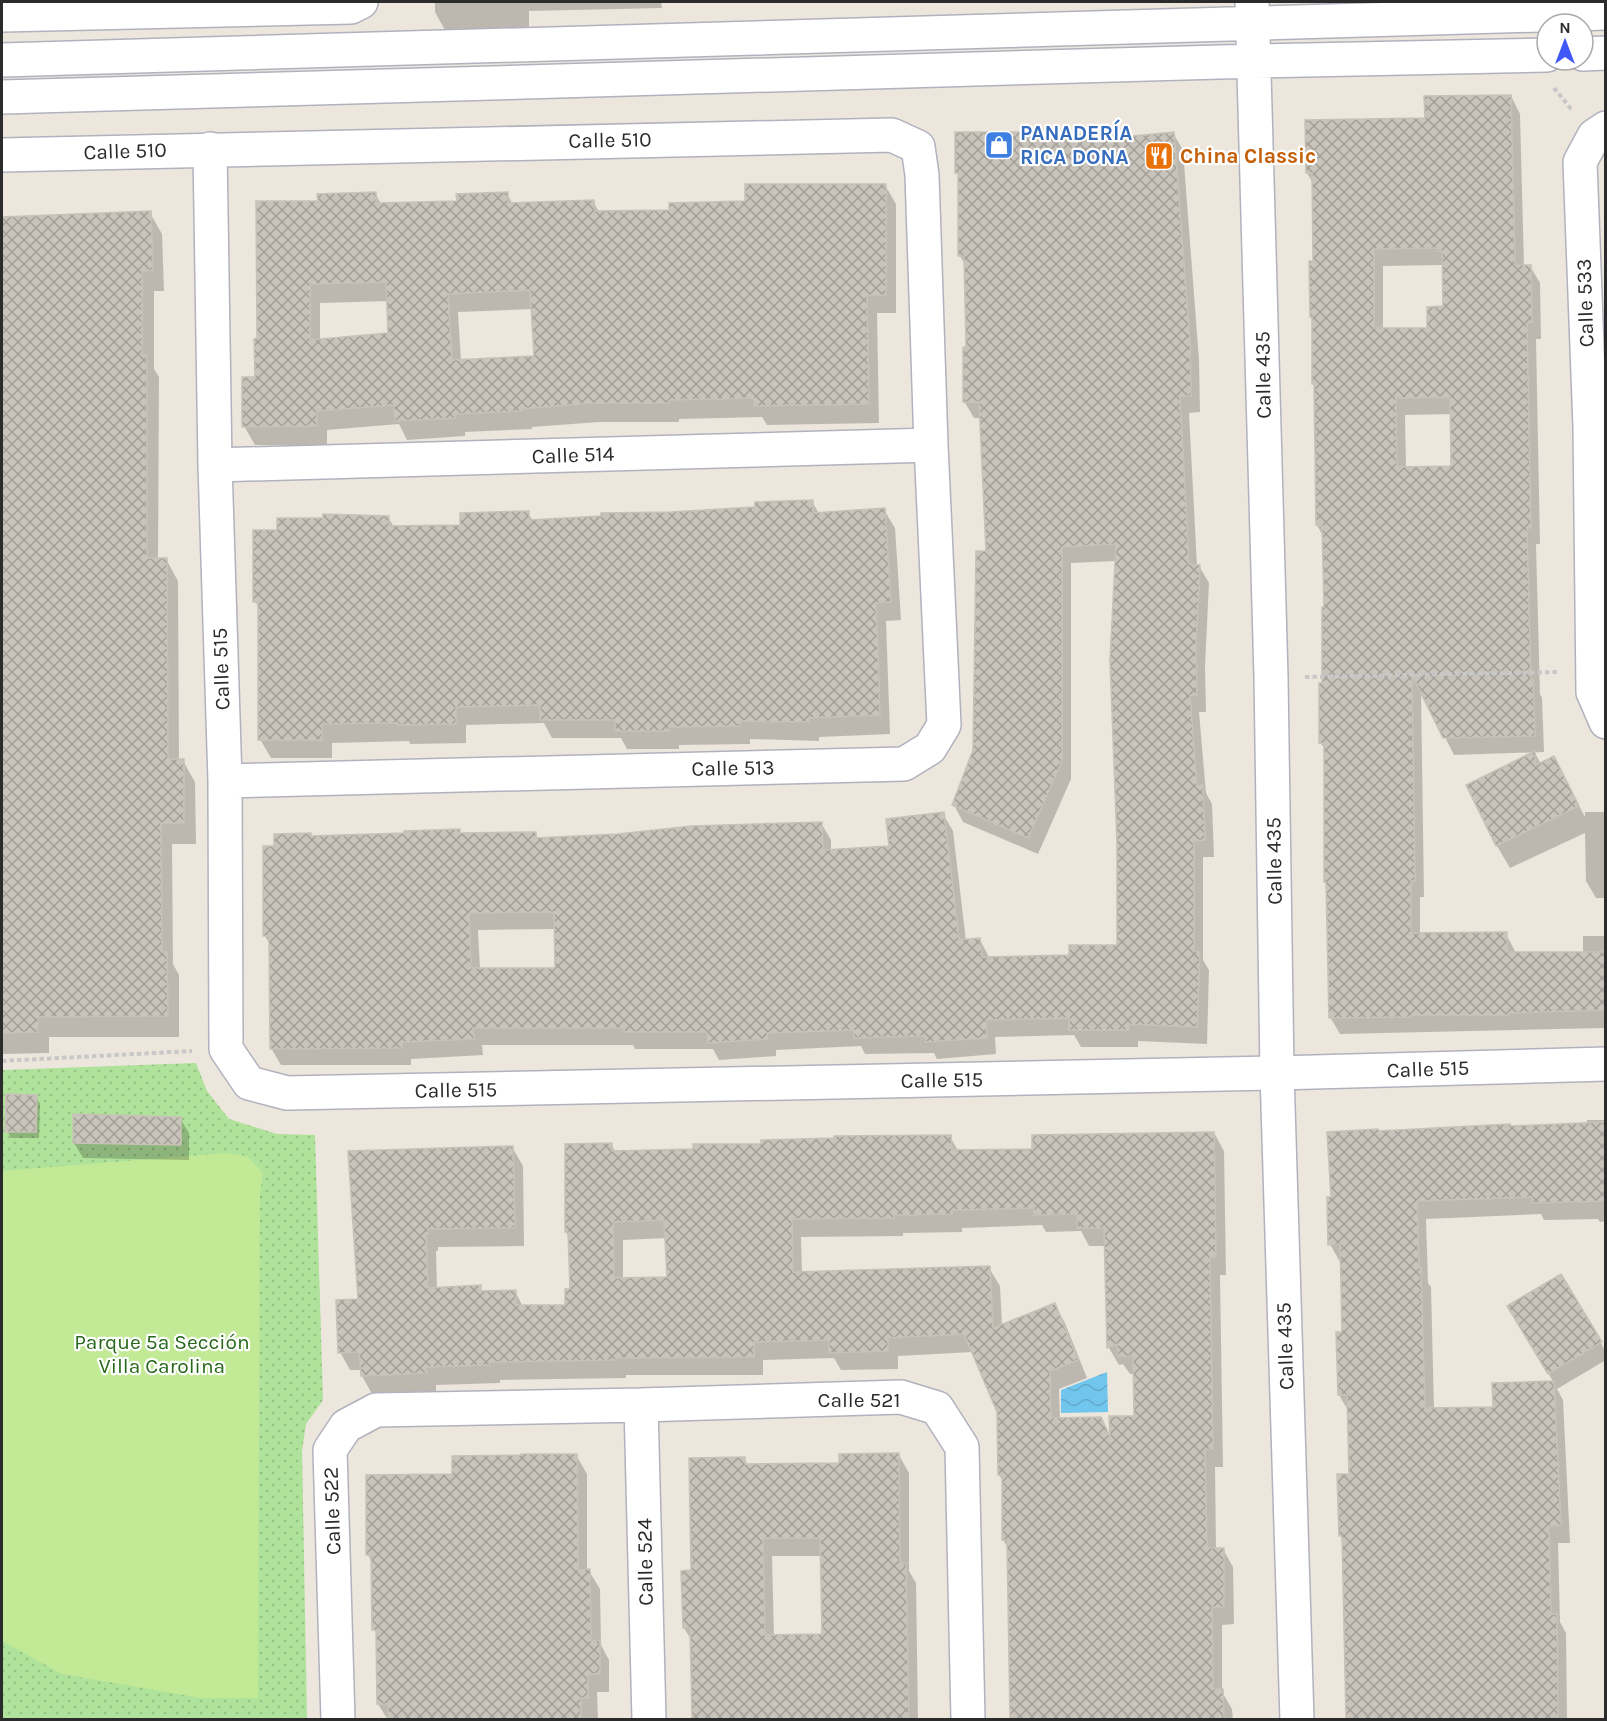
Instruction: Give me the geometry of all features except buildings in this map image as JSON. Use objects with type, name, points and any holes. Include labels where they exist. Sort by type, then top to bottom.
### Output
[{"type":"street","points":[[2,15],[351,7],[361,2]]},
{"type":"street","points":[[2,60],[1252,12],[1605,13]]},
{"type":"street","name":"Calle 435","points":[[1252,12],[1271,677],[1277,1073],[1297,1719]]},
{"type":"street","points":[[2,97],[1535,55]]},
{"type":"street","name":"Calle 533","points":[[1599,132],[1580,162],[1598,427],[1593,692],[1605,722]]},
{"type":"street","name":"Calle 510","points":[[2,155],[892,135],[918,147],[922,175],[931,445]]},
{"type":"street","name":"Calle 515","points":[[210,149],[214,465],[225,782],[226,1049],[249,1083],[287,1093],[1605,1064]]},
{"type":"street","name":"Calle 514","points":[[214,465],[931,445]]},
{"type":"street","name":"Calle 513","points":[[225,782],[904,764],[930,748],[944,725],[931,445]]},
{"type":"street","name":"Calle 521","points":[[641,1405],[901,1397],[937,1408],[962,1447],[968,1719]]},
{"type":"street","name":"Calle 522","points":[[338,1719],[330,1450],[346,1426],[376,1410],[641,1405]]},
{"type":"street","name":"Calle 524","points":[[641,1405],[649,1719]]},
{"type":"path","points":[[1551,72],[1599,132]]},
{"type":"path","points":[[1271,677],[1593,671]]},
{"type":"path","points":[[2,1061],[226,1049]]},
{"type":"green space","name":"Parque 5ª Sección Villa Carolina","points":[[196,1063],[207,1091],[229,1119],[277,1134],[315,1135],[323,1400],[306,1424],[302,1451],[307,1719],[2,1719],[2,1070]]},
{"type":"green space","name":"Parque 5ª Sección Villa Carolina","points":[[225,1153],[247,1156],[263,1173],[260,1194],[258,1698],[201,1698],[62,1674],[2,1641],[2,1171]]},
{"type":"water","points":[[1107,1372],[1108,1412],[1061,1413],[1061,1390]]},
{"type":"place","name":"PANADERÍA RICA DONA","points":[[999,145]]},
{"type":"place","name":"China Classic","points":[[1159,156]]}]
